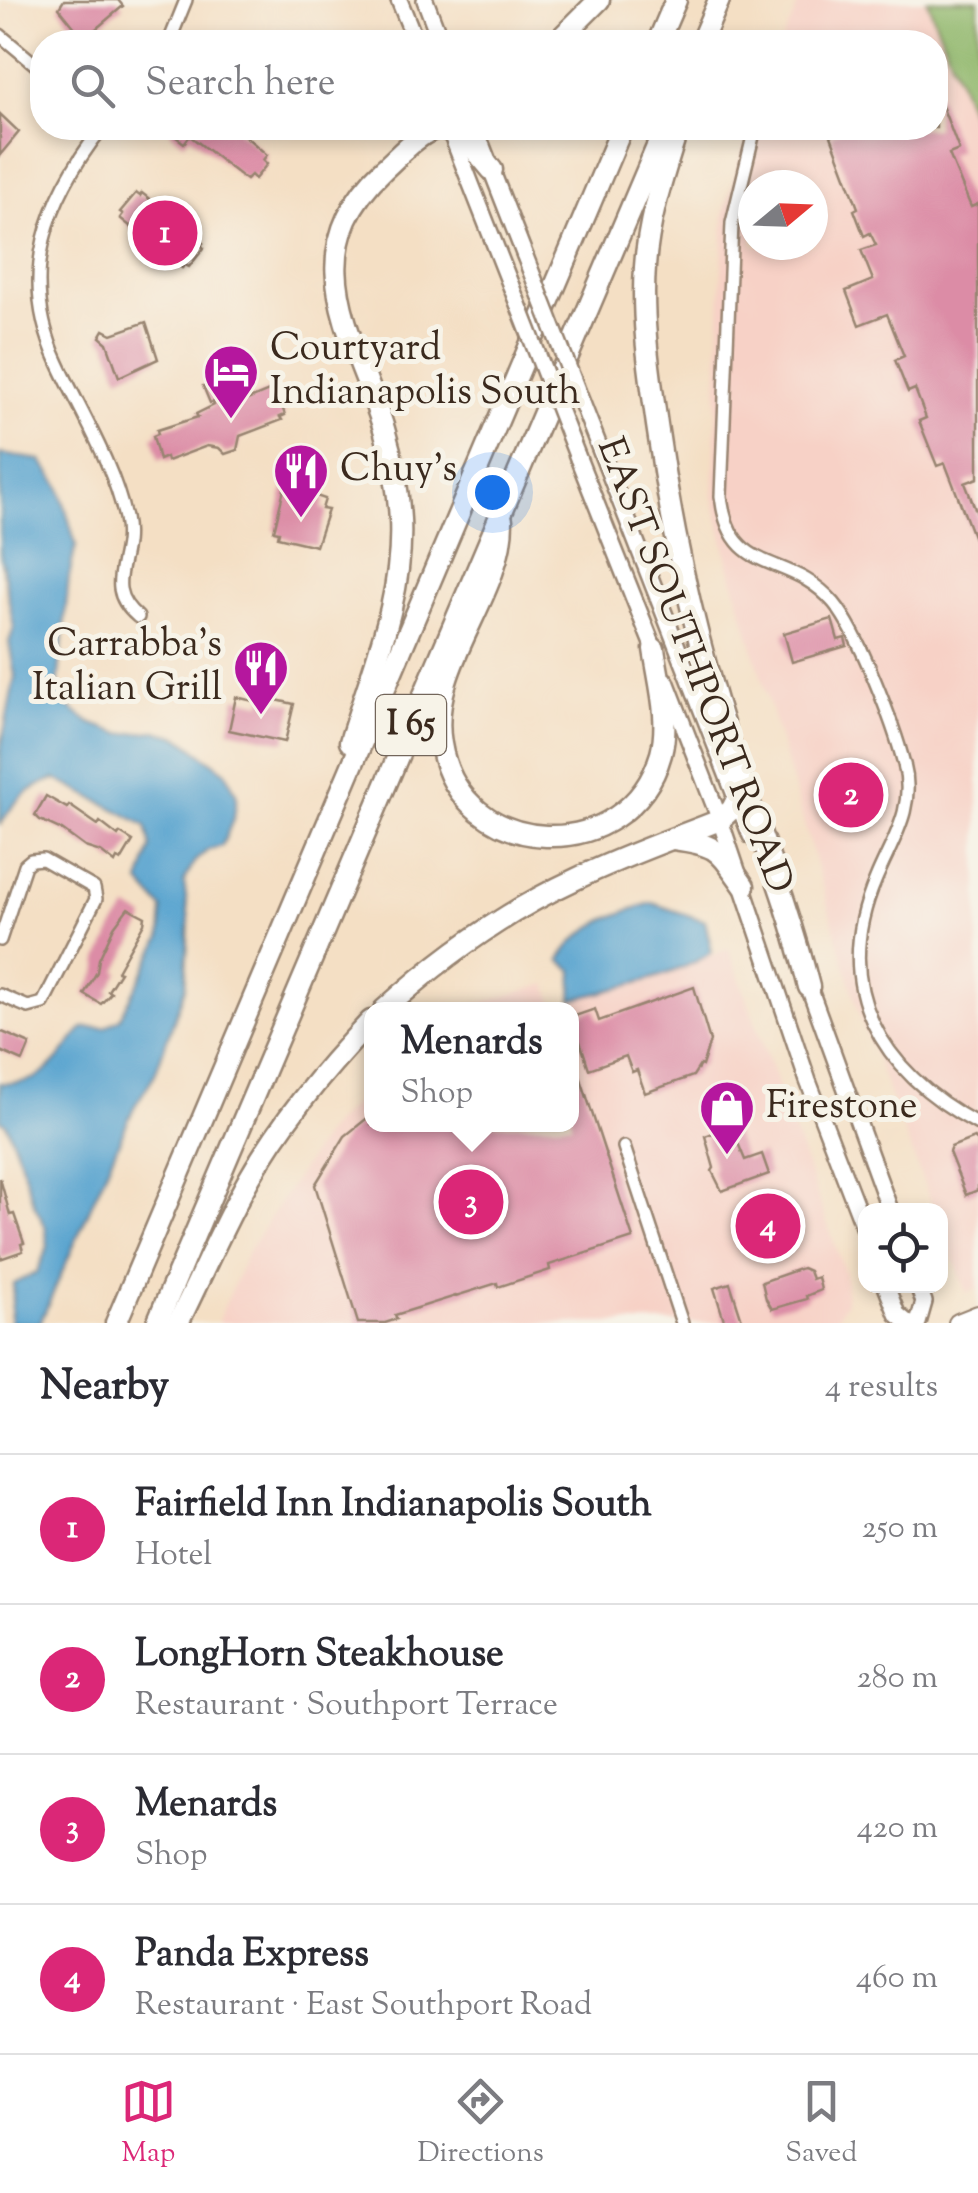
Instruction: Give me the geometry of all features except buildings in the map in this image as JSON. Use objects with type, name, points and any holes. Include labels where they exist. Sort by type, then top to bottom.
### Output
[{"type":"highway","points":[[569,30],[599,0]]},
{"type":"highway","points":[[663,30],[676,0]]},
{"type":"highway","points":[[707,30],[719,0]]},
{"type":"highway","points":[[315,852],[386,634],[399,561],[400,520],[392,464],[383,428],[341,317],[335,286],[336,260],[342,231],[357,201],[410,140]]},
{"type":"highway","points":[[463,140],[492,170]]},
{"type":"highway","name":"I 65","points":[[116,1323],[617,140]]},
{"type":"highway","name":"I 65","points":[[157,1323],[660,140]]},
{"type":"highway","points":[[674,140],[654,207],[644,268],[650,370],[664,474],[711,684],[793,920],[809,987]]},
{"type":"highway","points":[[502,509],[502,544],[447,681],[440,712],[442,752],[458,787],[476,809],[509,829],[550,838],[597,828],[634,803],[652,778],[663,739],[664,713],[654,649]]},
{"type":"highway","points":[[394,1002],[457,949],[530,902],[578,878],[720,820],[737,799]]},
{"type":"highway","points":[[672,839],[701,842],[715,848],[744,886]]},
{"type":"highway","points":[[178,1323],[227,1221],[269,1146],[306,1094],[364,1030]]},
{"type":"main road","points":[[399,0],[411,30]]},
{"type":"main road","points":[[424,0],[437,30]]},
{"type":"main road","name":"EAST SOUTHPORT ROAD","points":[[457,140],[720,820],[808,1082],[858,1211]]},
{"type":"main road","name":"EAST SOUTHPORT ROAD","points":[[492,170],[809,987],[887,1203]]},
{"type":"main road","points":[[889,1293],[897,1314],[908,1323]]},
{"type":"main road","points":[[918,1323],[924,1302],[921,1293]]},
{"type":"main road","points":[[958,1323],[978,1316]]},
{"type":"street","points":[[174,30],[186,0]]},
{"type":"street","points":[[0,35],[30,60]]},
{"type":"street","points":[[93,140],[76,161],[50,212],[40,258],[40,290],[49,342],[90,424],[125,517],[127,539],[118,594],[138,617]]},
{"type":"street","points":[[752,140],[732,223],[723,513],[730,536],[745,552],[798,574],[828,596],[848,622],[862,653],[902,757],[908,788],[901,829],[875,880],[864,917],[859,955],[863,994],[875,1029],[903,1071],[935,1098],[978,1124]]},
{"type":"street","points":[[0,940],[31,860],[43,858],[94,888],[96,899],[43,1002],[28,1007],[0,995]]},
{"type":"street","points":[[624,1148],[682,1323]]},
{"type":"shaded area","points":[[800,0],[927,0],[939,30],[787,30]]},
{"type":"shaded area","points":[[948,53],[978,129],[978,1289],[967,1293],[948,1244],[948,1203],[931,1203],[861,1020],[729,565],[713,497],[724,212],[745,140],[948,140]]},
{"type":"shaded area","points":[[729,949],[845,1273],[846,1301],[834,1323],[217,1323],[248,1251],[329,1128],[364,1095],[364,1132],[579,1132],[579,1002],[573,1002]]},
{"type":"shaded area","points":[[547,984],[553,1002],[485,1002]]},
{"type":"green space","points":[[927,0],[978,0],[978,129],[948,53],[948,30],[939,30]]},
{"type":"water","points":[[0,454],[41,460],[59,485],[76,545],[58,685],[63,703],[90,723],[121,734],[156,731],[179,737],[226,772],[237,796],[234,817],[222,846],[208,850],[194,862],[184,882],[189,921],[185,988],[155,1074],[134,1107],[40,1323],[10,1323],[14,1284],[37,1272],[48,1246],[45,1226],[20,1159],[6,1124],[0,1120],[0,1083],[40,1076],[83,1028],[106,1027],[120,1018],[161,938],[163,909],[140,883],[151,847],[146,826],[55,779],[22,796],[0,826],[0,752],[15,676],[9,642],[14,628],[0,553]]},
{"type":"water","points":[[652,903],[705,921],[712,952],[663,975],[572,1000],[573,970],[560,960],[568,948],[599,923]]},
{"type":"place","name":"Fairfield Inn Indianapolis South","points":[[165,233]]},
{"type":"place","name":"Courtyard Indianapolis South","points":[[231,421]]},
{"type":"place","name":"Chuy's","points":[[301,520]]},
{"type":"place","name":"Carrabba's Italian Grill","points":[[261,717]]},
{"type":"place","name":"LongHorn Steakhouse","points":[[851,795]]},
{"type":"place","name":"Firestone","points":[[727,1157]]},
{"type":"place","name":"Menards","points":[[471,1202]]},
{"type":"place","name":"Panda Express","points":[[768,1226]]}]
